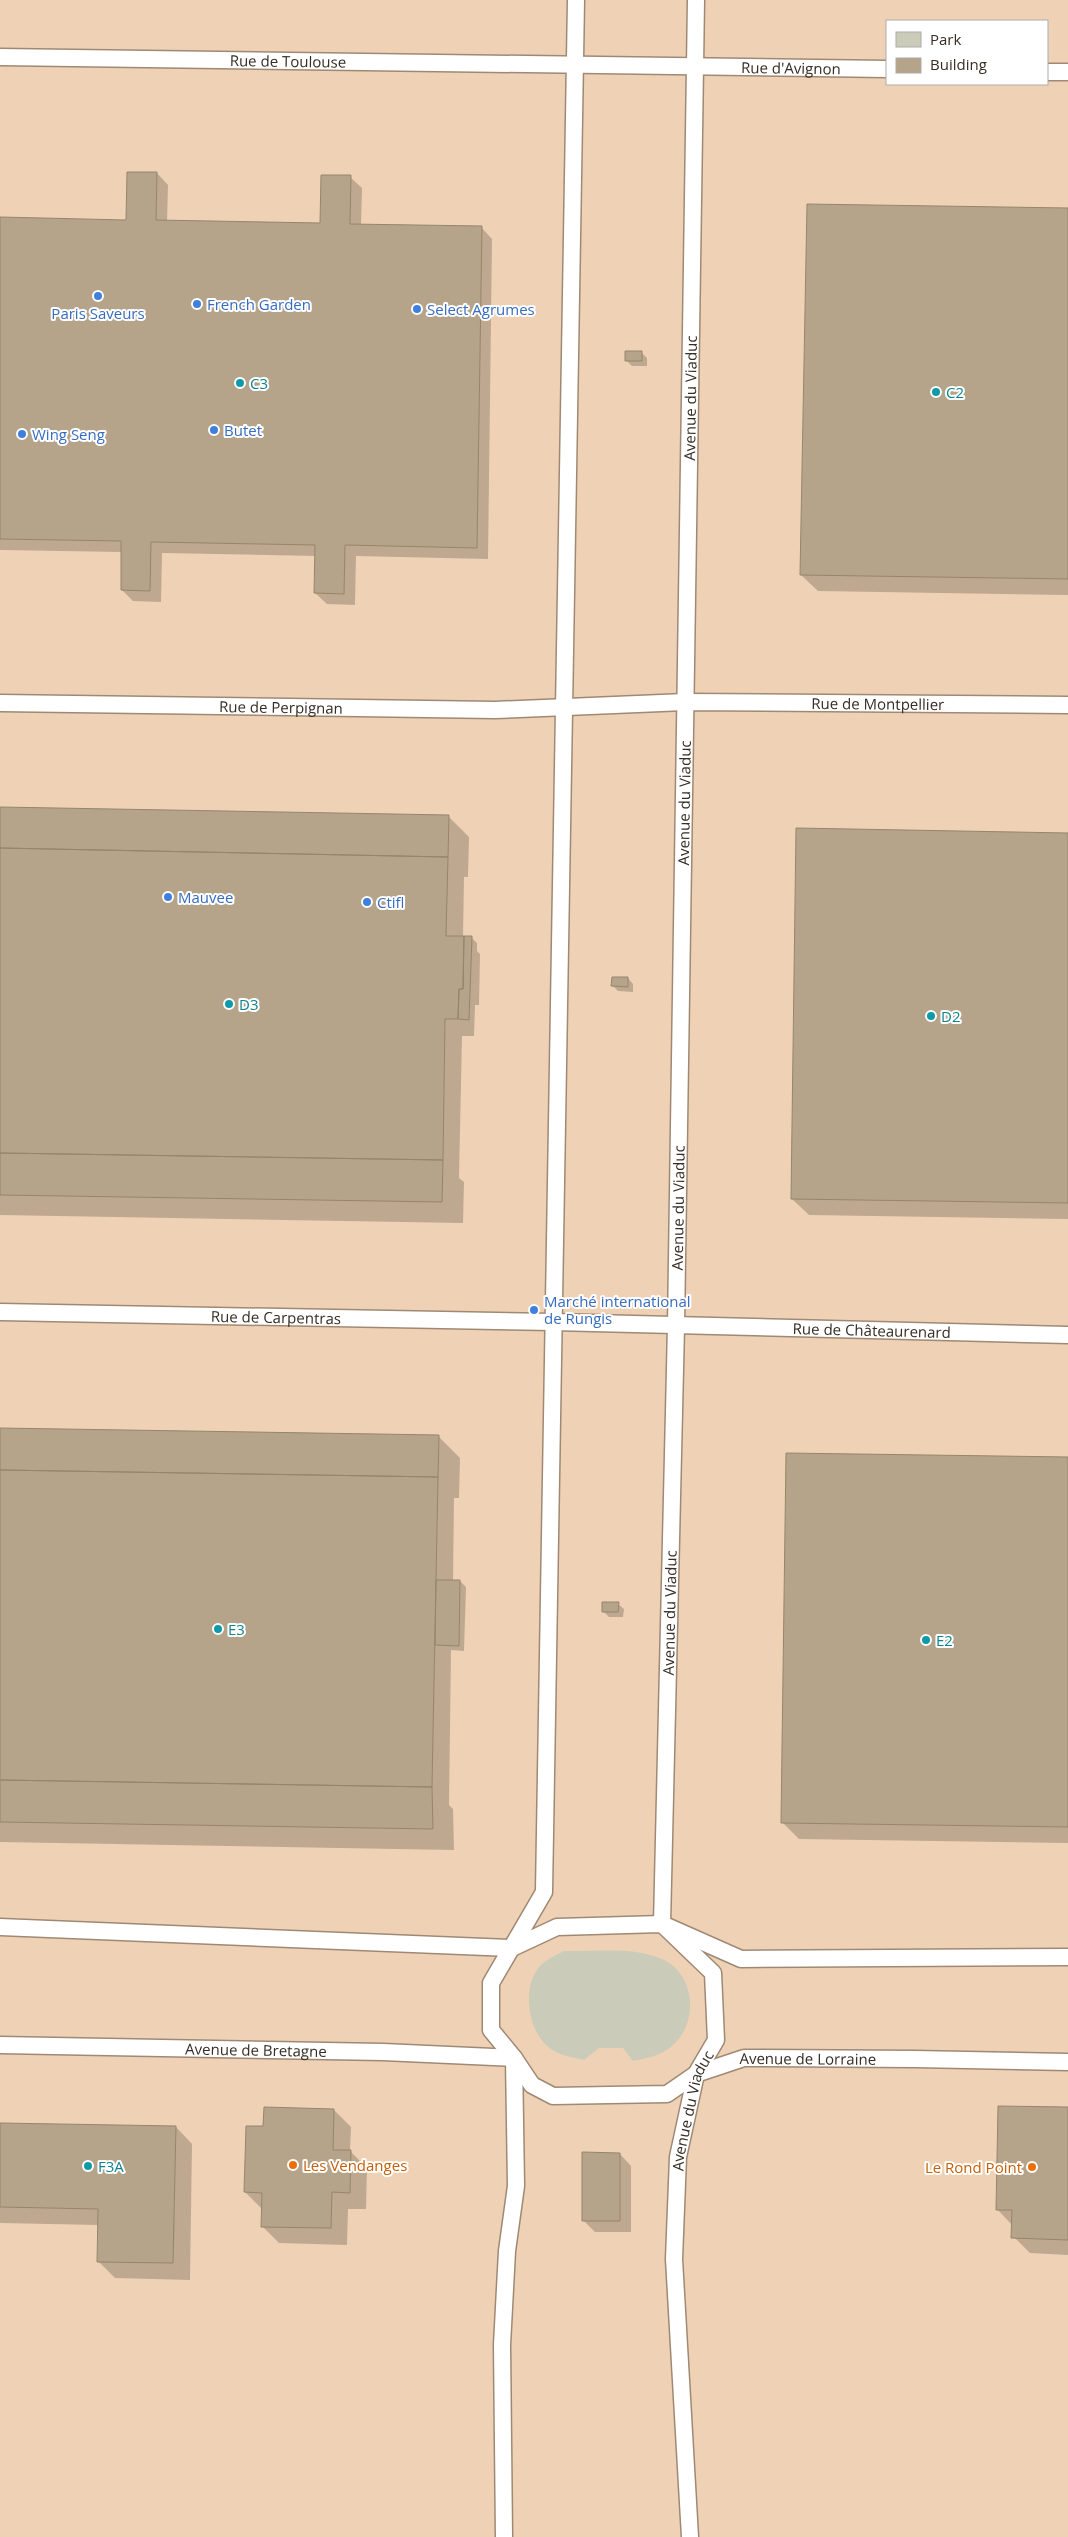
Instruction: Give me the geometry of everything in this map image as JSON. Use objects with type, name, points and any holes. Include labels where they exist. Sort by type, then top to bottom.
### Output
[{"type":"lane","points":[[504,2537],[502,2344],[507,2251],[516,2186],[514,2058],[491,2030],[491,1982],[544,1892],[576,0]]},
{"type":"lane","name":"Avenue du Viaduc","points":[[690,2537],[674,2259],[678,2157],[696,2074],[716,2040],[713,1973],[662,1924],[676,1326],[696,0]]},
{"type":"lane","name":"Rue de Toulouse","points":[[0,57],[695,67]]},
{"type":"lane","name":"Rue d'Avignon","points":[[695,67],[886,69]]},
{"type":"lane","points":[[1048,72],[1068,72]]},
{"type":"lane","name":"Rue de Montpellier","points":[[563,708],[686,702],[1068,705]]},
{"type":"lane","name":"Rue de Perpignan","points":[[0,703],[495,710],[563,708]]},
{"type":"lane","name":"Rue de Carpentras","points":[[0,1312],[676,1326]]},
{"type":"lane","name":"Rue de Châteaurenard","points":[[676,1326],[1068,1335]]},
{"type":"lane","points":[[0,1927],[512,1948],[557,1927],[662,1924],[741,1959],[1068,1957]]},
{"type":"lane","name":"Avenue de Bretagne","points":[[0,2046],[354,2052],[514,2058]]},
{"type":"lane","name":"Avenue de Lorraine","points":[[514,2058],[532,2085],[553,2096],[667,2094],[696,2074],[744,2058],[915,2058],[1068,2062]]},
{"type":"shaded area","name":"Marché international de Rungis","points":[[0,0],[1068,0],[1068,2537],[0,2537]]},
{"type":"green space","points":[[614,1950],[639,1952],[662,1959],[673,1966],[682,1976],[690,2000],[687,2025],[681,2036],[663,2052],[649,2058],[633,2061],[623,2048],[599,2048],[584,2060],[563,2055],[551,2049],[538,2035],[533,2025],[530,2015],[529,1994],[537,1970],[547,1960],[564,1951]]},
{"type":"building","name":"C3","points":[[127,172],[157,172],[156,220],[320,223],[321,175],[351,175],[350,224],[482,226],[477,548],[345,545],[344,594],[314,593],[315,545],[151,542],[150,591],[121,590],[121,541],[0,539],[0,217],[126,220]]},
{"type":"building","name":"C2","points":[[807,204],[1068,208],[1068,579],[800,575]]},
{"type":"building","points":[[625,351],[642,351],[642,361],[625,361]]},
{"type":"building","points":[[0,807],[449,815],[448,857],[0,848]]},
{"type":"building","name":"D2","points":[[796,828],[1068,833],[1068,1203],[791,1199]]},
{"type":"building","name":"D3","points":[[0,848],[448,857],[446,936],[464,936],[463,989],[459,989],[458,1019],[445,1019],[443,1160],[0,1153]]},
{"type":"building","points":[[464,936],[472,936],[469,1020],[458,1019],[459,989],[463,989]]},
{"type":"building","points":[[612,977],[628,977],[628,987],[611,986]]},
{"type":"building","points":[[0,1153],[443,1160],[442,1202],[0,1195]]},
{"type":"building","points":[[0,1428],[439,1435],[438,1477],[0,1470]]},
{"type":"building","name":"E2","points":[[786,1453],[1068,1457],[1068,1827],[781,1823]]},
{"type":"building","name":"E3","points":[[0,1470],[438,1477],[432,1787],[0,1780]]},
{"type":"building","points":[[436,1580],[460,1580],[459,1646],[435,1645]]},
{"type":"building","points":[[602,1602],[619,1602],[618,1612],[602,1612]]},
{"type":"building","points":[[0,1780],[432,1787],[433,1829],[0,1822]]},
{"type":"building","name":"Le Rond Point","points":[[998,2106],[1068,2107],[1068,2240],[1011,2238],[1012,2210],[996,2210]]},
{"type":"building","points":[[264,2107],[334,2109],[333,2150],[351,2150],[350,2193],[332,2192],[331,2228],[261,2227],[262,2193],[244,2192],[246,2126],[263,2126]]},
{"type":"building","name":"F3A","points":[[0,2123],[176,2126],[173,2263],[97,2262],[98,2209],[0,2207]]},
{"type":"building","points":[[582,2152],[620,2153],[620,2221],[582,2221]]},
{"type":"place","name":"Paris Saveurs","points":[[98,296]]},
{"type":"place","name":"French Garden","points":[[197,304]]},
{"type":"place","name":"Select Agrumes","points":[[417,309]]},
{"type":"place","name":"C3","points":[[240,383]]},
{"type":"place","name":"C2","points":[[936,392]]},
{"type":"place","name":"Butet","points":[[214,430]]},
{"type":"place","name":"Wing Seng","points":[[22,434]]},
{"type":"place","name":"Mauvee","points":[[168,897]]},
{"type":"place","name":"Ctifl","points":[[367,902]]},
{"type":"place","name":"D3","points":[[229,1004]]},
{"type":"place","name":"D2","points":[[931,1016]]},
{"type":"place","name":"Marché international de Rungis","points":[[534,1310]]},
{"type":"place","name":"E3","points":[[218,1629]]},
{"type":"place","name":"E2","points":[[926,1640]]},
{"type":"place","name":"Les Vendanges","points":[[293,2165]]},
{"type":"place","name":"F3A","points":[[88,2166]]},
{"type":"place","name":"Le Rond Point","points":[[1032,2167]]}]
